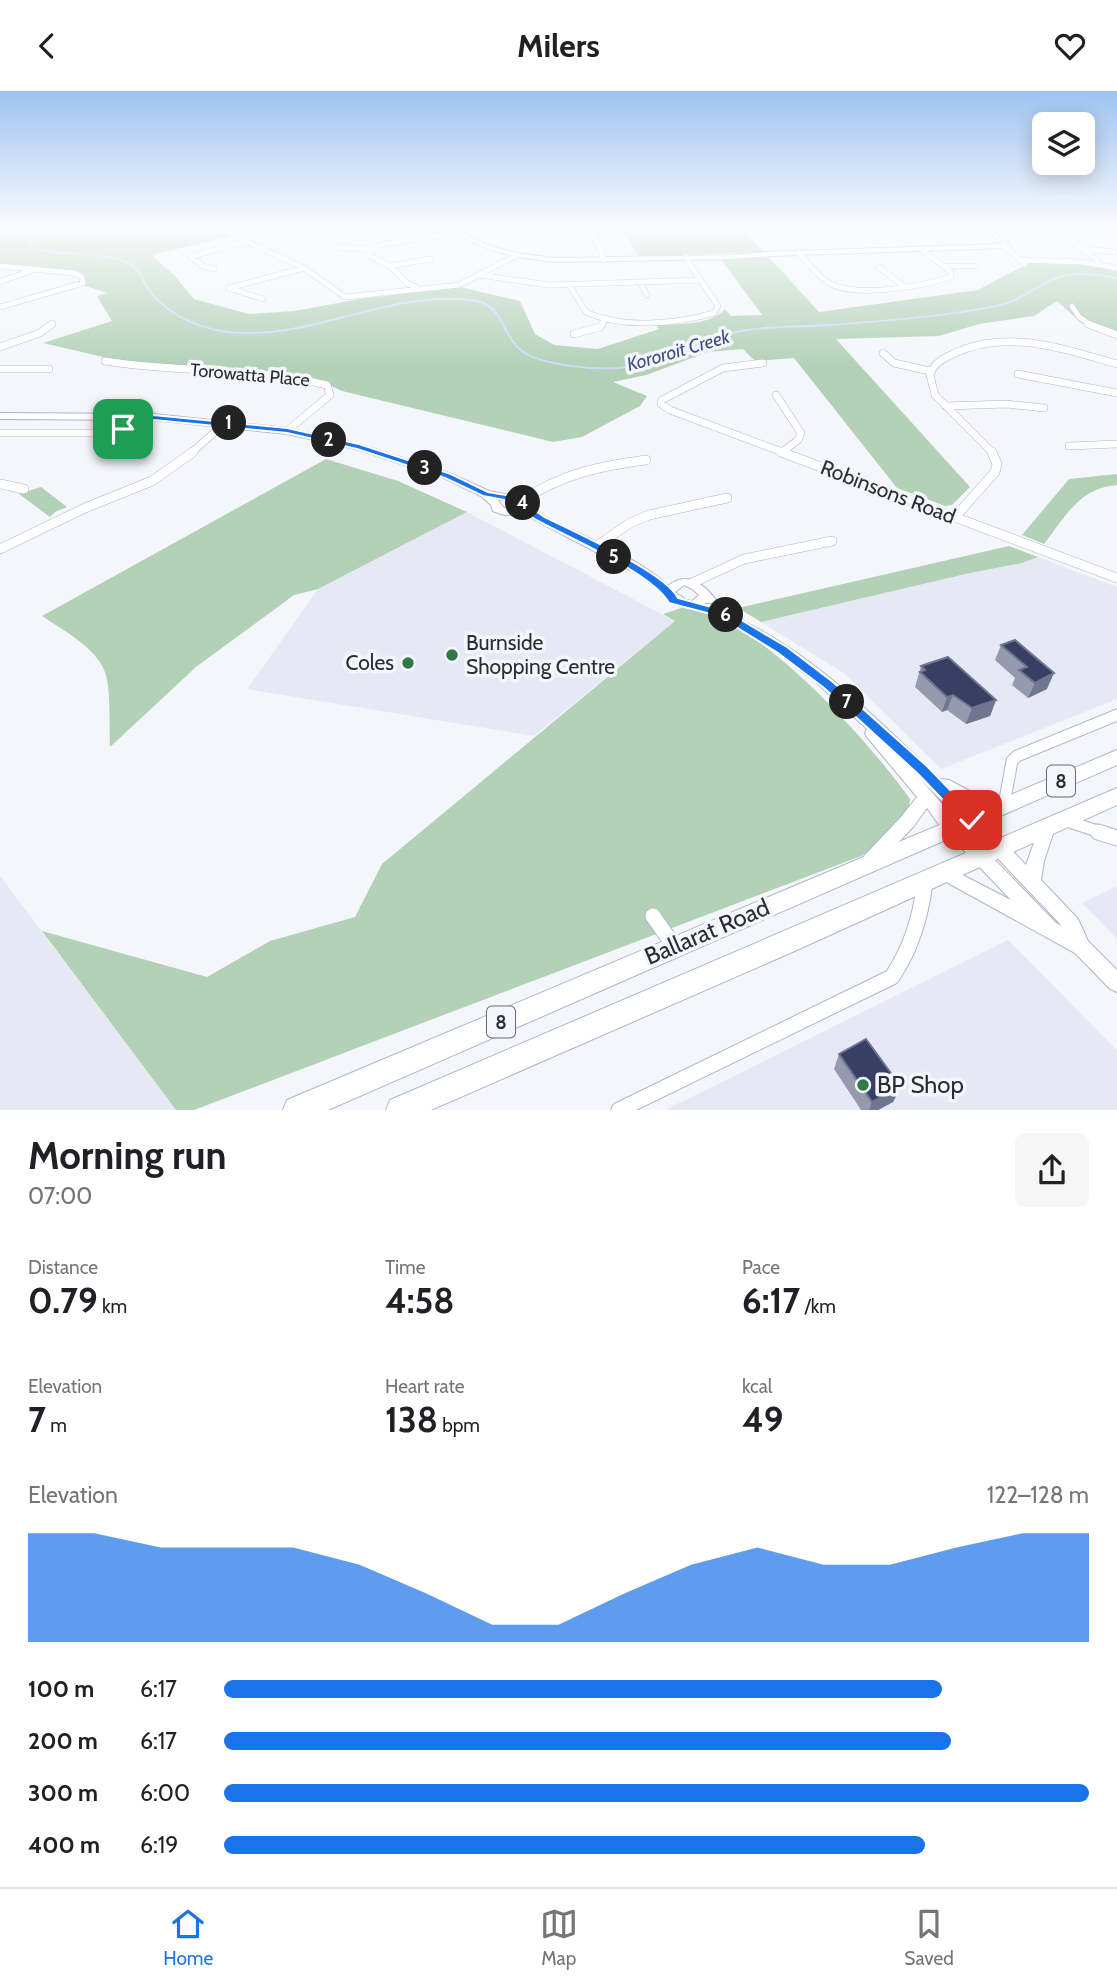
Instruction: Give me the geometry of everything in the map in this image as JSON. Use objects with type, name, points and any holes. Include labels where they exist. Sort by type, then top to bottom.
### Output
[{"type":"highway","name":"Ballarat Road","points":[[297,1110],[1117,757]]},
{"type":"highway","name":"Ballarat Road","points":[[400,1110],[935,878],[1117,796]]},
{"type":"main road","points":[[674,587],[702,586]]},
{"type":"main road","points":[[990,853],[1049,929],[1081,947]]},
{"type":"main road","points":[[1032,881],[1072,925],[1081,947]]},
{"type":"street","points":[[0,282],[22,274]]},
{"type":"street","points":[[0,307],[79,286],[83,283],[79,274],[75,274]]},
{"type":"street","points":[[263,299],[229,288],[283,274]]},
{"type":"street","points":[[312,274],[347,296],[371,295],[416,287],[455,286],[479,275],[529,284],[569,285],[701,280]]},
{"type":"street","points":[[398,274],[416,287]]},
{"type":"street","points":[[569,285],[585,311],[606,318],[673,322],[711,314],[718,309],[697,274]]},
{"type":"street","points":[[820,274],[828,282],[845,288],[865,290],[949,278],[953,274]]},
{"type":"street","points":[[887,274],[902,285]]},
{"type":"street","points":[[640,282],[647,295]]},
{"type":"street","points":[[837,296],[845,288]]},
{"type":"street","points":[[1072,306],[1074,313],[1084,321],[1117,335]]},
{"type":"street","points":[[574,334],[600,327],[606,318]]},
{"type":"street","points":[[0,347],[40,333],[52,324]]},
{"type":"street","points":[[1029,342],[1031,331]]},
{"type":"street","points":[[956,517],[995,472],[997,464],[995,455],[935,395],[929,384],[930,371],[940,361],[957,351],[993,342],[1029,342],[1117,364]]},
{"type":"street","points":[[883,353],[894,363],[930,371]]},
{"type":"street","name":"Torowatta Place","points":[[105,361],[143,368],[294,377],[328,386],[330,395],[287,431]]},
{"type":"street","name":"Robinsons Road","points":[[763,363],[714,372],[662,400],[661,404],[670,410],[1117,578]]},
{"type":"street","points":[[0,369],[49,369]]},
{"type":"street","points":[[1018,374],[1117,393]]},
{"type":"street","points":[[776,395],[801,433],[799,440],[782,452]]},
{"type":"street","points":[[946,406],[1007,404],[1044,408]]},
{"type":"street","points":[[0,416],[153,418],[229,423],[287,431],[408,461],[513,503],[674,587],[673,600],[722,613],[783,650],[829,685],[923,771],[962,824]]},
{"type":"street","points":[[0,433],[111,433],[153,418]]},
{"type":"street","points":[[0,549],[66,517],[91,511],[171,478],[229,423]]},
{"type":"street","points":[[1069,446],[1117,444]]},
{"type":"street","points":[[513,503],[557,479],[576,472],[646,460]]},
{"type":"street","points":[[0,484],[24,489]]},
{"type":"street","points":[[595,547],[630,523],[649,515],[727,498]]},
{"type":"street","points":[[691,605],[701,603],[702,586],[722,567],[744,559],[832,541]]},
{"type":"street","points":[[702,586],[722,613]]},
{"type":"street","points":[[858,712],[882,746],[927,796],[962,824],[990,853],[1032,881],[1033,867],[1055,824],[1117,838]]},
{"type":"street","points":[[923,771],[975,801],[1002,806],[1012,761],[1017,755],[1117,715]]},
{"type":"street","points":[[867,864],[907,822],[927,796]]},
{"type":"street","points":[[619,1110],[892,977],[903,958],[924,895],[935,878],[970,885],[1018,915],[1049,929]]},
{"type":"street","points":[[653,916],[674,946]]},
{"type":"street","points":[[1081,947],[1117,983]]},
{"type":"shaded area","name":"Burnside Shopping Centre","points":[[467,512],[675,621],[534,736],[247,689],[318,589]]},
{"type":"shaded area","points":[[1038,557],[1117,587],[1117,699],[941,769],[845,674],[761,622],[1022,563]]},
{"type":"shaded area","points":[[0,876],[176,1110],[0,1110]]},
{"type":"shaded area","points":[[1117,886],[1117,939],[1082,903]]},
{"type":"shaded area","points":[[1008,940],[1117,1050],[1117,1110],[665,1110]]},
{"type":"green space","points":[[79,274],[172,274],[194,299],[249,314],[294,311],[360,299],[460,287],[520,301],[535,334],[554,345],[598,349],[659,329],[656,324],[703,321],[725,309],[731,316],[762,315],[731,274],[784,274],[819,312],[978,290],[1009,274],[1117,274],[1117,338],[1080,322],[1057,301],[1034,316],[979,324],[939,336],[836,339],[970,487],[952,505],[945,506],[897,488],[794,358],[755,361],[743,349],[708,352],[646,375],[613,382],[647,396],[640,406],[582,437],[553,442],[342,391],[315,378],[146,367],[43,343],[112,321],[97,296],[107,293],[83,285],[86,284],[83,275]]},
{"type":"green space","points":[[326,459],[398,481],[467,512],[318,589],[294,595],[196,667],[110,747],[109,692],[102,665],[88,648],[42,616]]},
{"type":"green space","points":[[1117,474],[1117,485],[1093,492],[1074,505],[1044,544],[1022,535],[1069,479]]},
{"type":"green space","points":[[41,487],[67,507],[50,517],[19,494]]},
{"type":"green space","points":[[1009,546],[1038,557],[1022,563],[761,622],[738,608]]},
{"type":"green space","points":[[681,608],[709,614],[741,630],[774,653],[839,714],[910,799],[905,816],[893,832],[861,856],[194,1110],[176,1110],[42,931],[207,977],[270,941],[355,917],[382,864],[675,621],[663,614]]},
{"type":"building","points":[[1015,640],[1054,673],[1035,683],[1019,670],[1027,667],[1001,645]]},
{"type":"building","points":[[948,657],[996,700],[972,708],[953,695],[947,697],[920,672],[925,670],[921,666]]},
{"type":"building","points":[[866,1039],[901,1087],[872,1102],[839,1054]]},
{"type":"waterway","name":"Kororoit Creek","points":[[139,274],[158,300],[178,316],[202,326],[228,332],[271,332],[417,301],[477,301],[486,304],[498,315],[516,345],[530,356],[554,363],[596,368],[635,366],[715,338],[747,330],[954,313],[1005,304],[1061,276],[1085,274],[1117,278]]},
{"type":"place","name":"Burnside Shopping Centre","points":[[452,655]]},
{"type":"place","name":"Coles","points":[[408,663]]},
{"type":"place","name":"BP Shop","points":[[863,1085]]},
{"type":"route","points":[[123,429],[153,418],[234,423],[287,431],[408,461],[486,494],[516,498],[522,501],[523,507],[539,518],[651,577],[669,591],[671,598],[678,603],[722,613],[783,650],[829,685],[972,820]]}]
